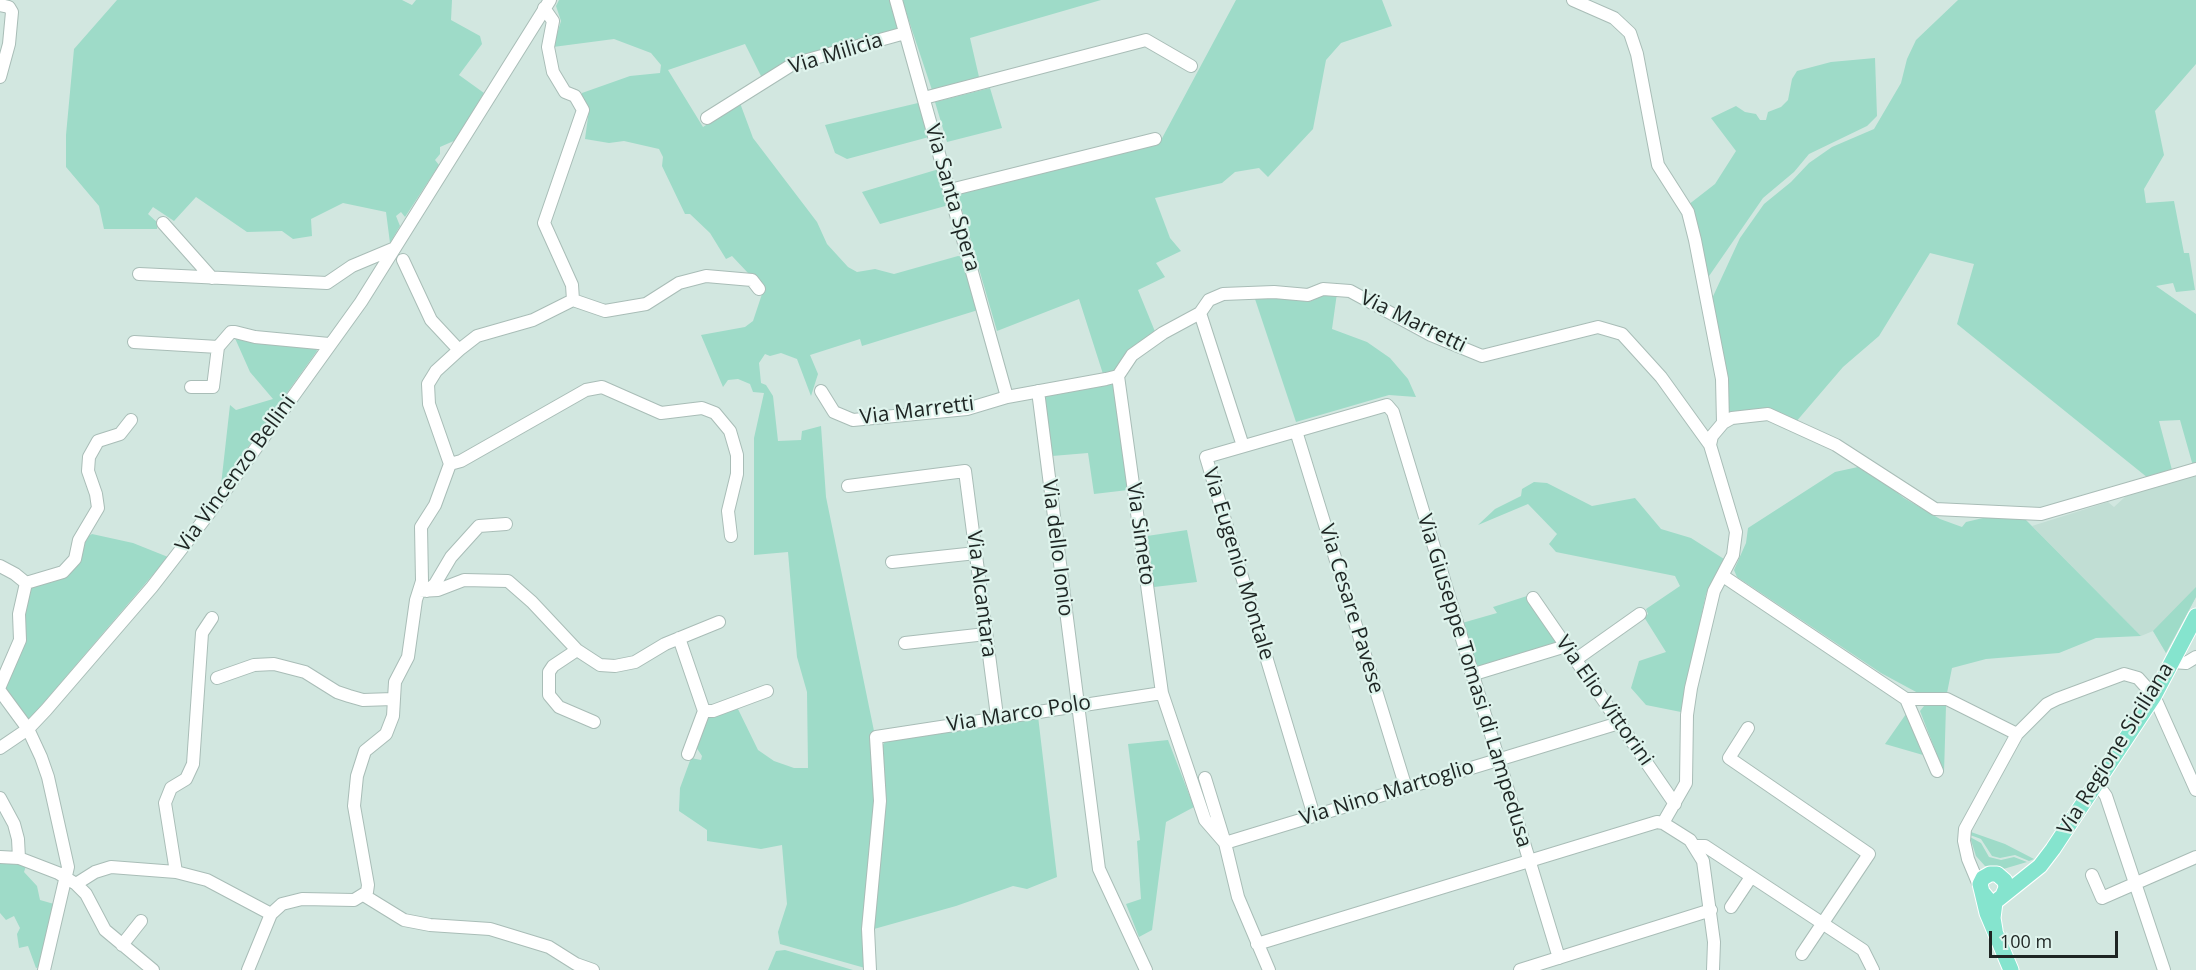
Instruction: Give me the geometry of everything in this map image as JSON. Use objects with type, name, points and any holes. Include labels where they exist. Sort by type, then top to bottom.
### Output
[{"type":"main road","name":"Via Regione Siciliana","points":[[2052,849],[2154,696],[2196,616]]},
{"type":"main road","points":[[2012,970],[1982,899],[1983,878],[2031,866],[2052,849]]},
{"type":"main road","points":[[1981,891],[1989,898],[2001,896],[2040,867],[2052,849]]},
{"type":"main road","points":[[1995,874],[2006,883],[1993,910],[1995,930]]},
{"type":"street","name":"Via Santa Spera","points":[[896,0],[1007,397]]},
{"type":"street","points":[[1573,0],[1614,18],[1630,33],[1647,99],[1658,165],[1688,212],[1722,379],[1723,423]]},
{"type":"street","points":[[1596,0],[1603,13]]},
{"type":"street","points":[[0,76],[9,44],[12,12],[8,4]]},
{"type":"street","points":[[547,4],[553,21],[548,47],[551,66],[565,92],[575,96],[584,110],[544,223],[569,277],[573,300]]},
{"type":"street","name":"Via Vincenzo Bellini","points":[[0,748],[28,729],[152,586],[329,344],[395,248],[547,4]]},
{"type":"street","name":"Via Milicia","points":[[707,118],[793,64],[905,33]]},
{"type":"street","points":[[924,98],[1146,40],[1191,66]]},
{"type":"street","points":[[950,190],[1155,139]]},
{"type":"street","points":[[162,223],[212,278]]},
{"type":"street","points":[[139,274],[327,283],[352,266],[395,248]]},
{"type":"street","points":[[403,260],[431,320],[459,350]]},
{"type":"street","points":[[573,300],[605,311],[646,304],[679,282],[706,276],[752,280],[759,289]]},
{"type":"street","name":"Via Marretti","points":[[821,391],[834,412],[853,420],[968,409],[1007,397],[1118,376],[1132,355],[1163,333],[1200,313],[1209,300],[1223,294],[1274,292],[1308,295],[1323,289],[1350,291],[1431,335],[1482,356],[1598,327],[1622,334],[1661,377],[1710,445],[1736,532],[1733,555],[1714,591],[1690,687],[1686,777],[1676,804],[1663,823]]},
{"type":"street","points":[[423,591],[421,527],[435,505],[450,464],[432,414],[427,393],[428,384],[436,370],[477,336],[533,320],[573,300]]},
{"type":"street","points":[[1200,313],[1244,446]]},
{"type":"street","points":[[191,387],[213,387],[218,347],[231,332],[255,337],[329,344]]},
{"type":"street","points":[[134,342],[218,347]]},
{"type":"street","name":"Via Simeto","points":[[1118,376],[1162,693],[1205,820],[1225,843]]},
{"type":"street","points":[[450,464],[461,462],[586,390],[602,387],[661,413],[702,408],[715,412],[730,431],[737,455],[737,474],[728,511],[731,536]]},
{"type":"street","name":"Via dello Ionio","points":[[1038,391],[1099,869],[1146,970]]},
{"type":"street","name":"Via Eugenio Montale","points":[[1314,816],[1206,458],[1387,405]]},
{"type":"street","name":"Via Giuseppe Tomasi di Lampedusa","points":[[1387,405],[1393,412],[1471,675],[1559,958]]},
{"type":"street","points":[[1710,445],[1712,436],[1723,423],[1732,418],[1768,414],[1836,445],[1935,509],[2041,514],[2196,469]]},
{"type":"street","points":[[26,583],[63,572],[75,559],[79,540],[98,508],[88,471],[89,457],[98,441],[120,434],[130,420]]},
{"type":"street","name":"Via Cesare Pavese","points":[[1296,431],[1406,788]]},
{"type":"street","name":"Via Alcantara","points":[[848,486],[965,471],[997,716]]},
{"type":"street","points":[[365,896],[368,885],[354,806],[357,776],[365,751],[386,734],[393,716],[397,675],[408,657],[416,600],[423,591],[435,584],[451,557],[479,526],[506,524]]},
{"type":"street","points":[[892,562],[976,553]]},
{"type":"street","points":[[0,566],[26,583]]},
{"type":"street","points":[[1723,576],[1906,699],[1937,771]]},
{"type":"street","points":[[423,591],[464,580],[508,581],[532,602],[577,650],[600,665],[627,665],[679,638],[719,622]]},
{"type":"street","points":[[0,686],[20,640],[19,614],[26,583]]},
{"type":"street","name":"Via Elio Vittorini","points":[[1533,598],[1676,804]]},
{"type":"street","points":[[1575,660],[1640,614]]},
{"type":"street","points":[[176,872],[165,803],[171,788],[186,779],[193,764],[202,633],[212,618]]},
{"type":"street","points":[[905,643],[986,634]]},
{"type":"street","points":[[679,638],[704,711],[688,754]]},
{"type":"street","points":[[1471,675],[1566,646]]},
{"type":"street","points":[[577,650],[553,666],[549,672],[549,695],[559,707],[594,722]]},
{"type":"street","points":[[2172,662],[2186,663],[2196,657]]},
{"type":"street","points":[[218,678],[254,665],[274,664],[305,672],[337,692],[349,696],[363,700],[393,699]]},
{"type":"street","points":[[1981,891],[1965,847],[1965,829],[2017,734],[2048,704],[2124,674],[2138,678],[2154,696],[2196,790]]},
{"type":"street","points":[[0,691],[28,729],[48,777],[74,880],[105,930],[152,966],[153,970]]},
{"type":"street","points":[[704,711],[713,711],[767,691]]},
{"type":"street","name":"Via Marco Polo","points":[[870,970],[868,929],[880,801],[876,736],[1162,693]]},
{"type":"street","points":[[1906,699],[1947,699],[2017,734]]},
{"type":"street","name":"Via Nino Martoglio","points":[[1225,843],[1618,723]]},
{"type":"street","points":[[1748,728],[1729,758],[1869,854],[1802,954]]},
{"type":"street","points":[[1205,778],[1225,843],[1238,897],[1269,970]]},
{"type":"street","points":[[2097,782],[2106,796],[2164,970]]},
{"type":"street","points":[[0,798],[14,824],[18,838],[19,858]]},
{"type":"street","points":[[1257,944],[1650,823],[1663,823],[1690,840],[1703,861],[1711,910],[1713,970]]},
{"type":"street","points":[[1695,846],[1705,846],[1863,950],[1873,970]]},
{"type":"street","points":[[1965,847],[1981,867],[1995,874]]},
{"type":"street","points":[[0,857],[19,858],[74,880]]},
{"type":"street","points":[[2092,875],[2102,898],[2196,857]]},
{"type":"street","points":[[44,970],[59,899],[74,880],[101,868],[176,872],[207,880],[271,914]]},
{"type":"street","points":[[1731,907],[1751,877]]},
{"type":"street","points":[[59,899],[74,880]]},
{"type":"street","points":[[248,970],[271,914],[290,901],[354,900],[365,896]]},
{"type":"street","points":[[365,896],[404,920],[430,925],[490,929],[549,947],[576,964],[593,970]]},
{"type":"street","points":[[1520,970],[1711,910]]},
{"type":"street","points":[[122,945],[141,921]]},
{"type":"shaded area","points":[[2196,474],[2196,597],[2166,653],[2153,631],[2141,636],[2032,526],[2108,502],[2114,507],[2126,496]]},
{"type":"green space","points":[[117,0],[402,0],[412,5],[416,0],[452,0],[451,20],[480,36],[482,44],[459,75],[484,93],[456,140],[440,147],[440,154],[435,160],[439,165],[405,217],[401,212],[396,216],[400,226],[390,243],[386,212],[343,203],[311,219],[312,236],[293,239],[282,231],[247,232],[196,197],[174,221],[153,207],[148,214],[158,223],[157,229],[104,229],[99,206],[66,167],[66,135],[74,49]]},
{"type":"green space","points":[[559,0],[890,0],[898,31],[762,78],[745,44],[668,70],[703,127],[740,103],[753,138],[817,222],[827,244],[848,267],[857,272],[875,269],[894,274],[958,256],[964,257],[978,310],[862,346],[860,339],[810,355],[818,374],[811,396],[797,359],[781,353],[770,356],[765,354],[759,363],[761,383],[766,385],[773,396],[778,441],[801,440],[802,431],[821,426],[826,497],[874,731],[872,732],[877,804],[865,968],[780,944],[778,932],[787,904],[782,845],[761,849],[707,841],[707,830],[679,811],[680,788],[691,758],[701,760],[702,756],[696,747],[706,718],[737,707],[758,750],[774,761],[794,768],[808,768],[807,692],[797,657],[788,552],[754,555],[754,438],[764,393],[753,392],[750,384],[738,379],[728,380],[723,387],[701,335],[745,327],[753,321],[764,288],[757,277],[748,273],[732,256],[726,259],[710,233],[690,214],[685,214],[662,166],[663,157],[659,149],[624,141],[609,143],[585,139],[589,110],[582,98],[582,93],[630,76],[660,73],[661,65],[651,53],[614,39],[553,47],[561,21],[556,6]]},
{"type":"green space","points":[[902,0],[1101,0],[970,38],[979,77],[932,90]]},
{"type":"green space","points":[[1236,0],[1382,0],[1392,26],[1341,43],[1326,60],[1313,129],[1268,177],[1259,168],[1235,172],[1222,183],[1155,198],[1170,238],[1181,251],[1156,263],[1165,277],[1138,290],[1156,334],[1129,353],[1112,372],[1103,374],[1079,299],[997,331],[958,196],[961,191],[1160,142]]},
{"type":"green space","points":[[1958,0],[2196,0],[2196,64],[2155,111],[2164,155],[2144,189],[2146,203],[2174,201],[2184,253],[2189,253],[2195,290],[2176,292],[2173,283],[2156,286],[2196,314],[2196,464],[2193,466],[2180,420],[2159,421],[2172,470],[2148,478],[1957,324],[1974,264],[1930,253],[1879,336],[1843,367],[1795,423],[1766,409],[1724,413],[1709,305],[1740,238],[1764,204],[1791,182],[1809,163],[1832,147],[1874,129],[1901,83],[1907,59],[1916,40]]},
{"type":"green space","points":[[1875,58],[1877,116],[1867,126],[1809,154],[1794,172],[1763,198],[1707,279],[1688,205],[1715,184],[1736,151],[1711,118],[1736,106],[1745,112],[1756,114],[1760,120],[1766,120],[1768,112],[1781,107],[1788,100],[1792,79],[1797,71],[1831,62]]},
{"type":"green space","points":[[990,88],[1002,128],[947,142],[935,102]]},
{"type":"green space","points":[[918,103],[929,137],[847,159],[835,153],[825,125]]},
{"type":"green space","points":[[939,169],[949,205],[880,224],[862,192]]},
{"type":"green space","points":[[1337,293],[1332,329],[1367,342],[1390,358],[1408,379],[1416,397],[1389,395],[1296,422],[1254,296],[1290,298],[1309,302],[1324,294]]},
{"type":"green space","points":[[234,336],[316,348],[317,351],[221,485],[230,405],[236,410],[273,399],[250,372]]},
{"type":"green space","points":[[1113,384],[1128,490],[1094,494],[1088,453],[1052,456],[1044,394]]},
{"type":"green space","points":[[1858,467],[1940,519],[1962,527],[1966,522],[1983,518],[2023,517],[2141,636],[2096,638],[2059,653],[1986,659],[1952,668],[1947,693],[1918,693],[1881,673],[1737,577],[1734,570],[1746,543],[1748,528],[1835,472]]},
{"type":"green space","points":[[1534,482],[1547,483],[1592,506],[1635,498],[1661,529],[1691,538],[1724,559],[1706,594],[1681,712],[1646,705],[1631,688],[1639,661],[1666,652],[1644,617],[1648,614],[1646,609],[1680,586],[1675,576],[1556,552],[1549,544],[1557,534],[1528,504],[1478,525],[1495,509],[1521,496],[1522,489]]},
{"type":"green space","points":[[1187,530],[1197,582],[1154,587],[1147,536]]},
{"type":"green space","points":[[92,534],[133,543],[168,557],[28,721],[5,692],[5,681],[30,587],[68,572],[84,539]]},
{"type":"green space","points":[[2196,587],[2196,597],[2166,653],[2153,631]]},
{"type":"green space","points":[[1527,596],[1558,642],[1478,668],[1475,666],[1462,623],[1497,613],[1493,607]]},
{"type":"green space","points":[[1924,706],[1946,706],[1944,773],[1920,711]]},
{"type":"green space","points":[[1906,714],[1923,755],[1885,744]]},
{"type":"green space","points":[[1038,716],[1057,877],[1027,889],[1013,886],[956,906],[874,929],[882,747],[885,741]]},
{"type":"green space","points":[[1168,740],[1194,807],[1166,822],[1152,930],[1139,937],[1126,904],[1141,899],[1137,841],[1140,840],[1128,744]]},
{"type":"green space","points":[[1971,832],[2005,844],[2034,859],[2029,861],[2015,855],[2000,858],[1992,856],[1981,839],[1970,835]]},
{"type":"green space","points":[[1970,837],[1981,843],[1989,857],[2001,860],[2014,857],[2027,862],[2000,870],[1985,866],[1976,856]]},
{"type":"green space","points":[[0,862],[26,866],[24,872],[37,886],[40,900],[54,904],[39,967],[36,968],[28,946],[19,948],[17,934],[20,928],[14,916],[6,920],[0,913]]},
{"type":"green space","points":[[785,950],[853,970],[768,970],[776,951]]}]
